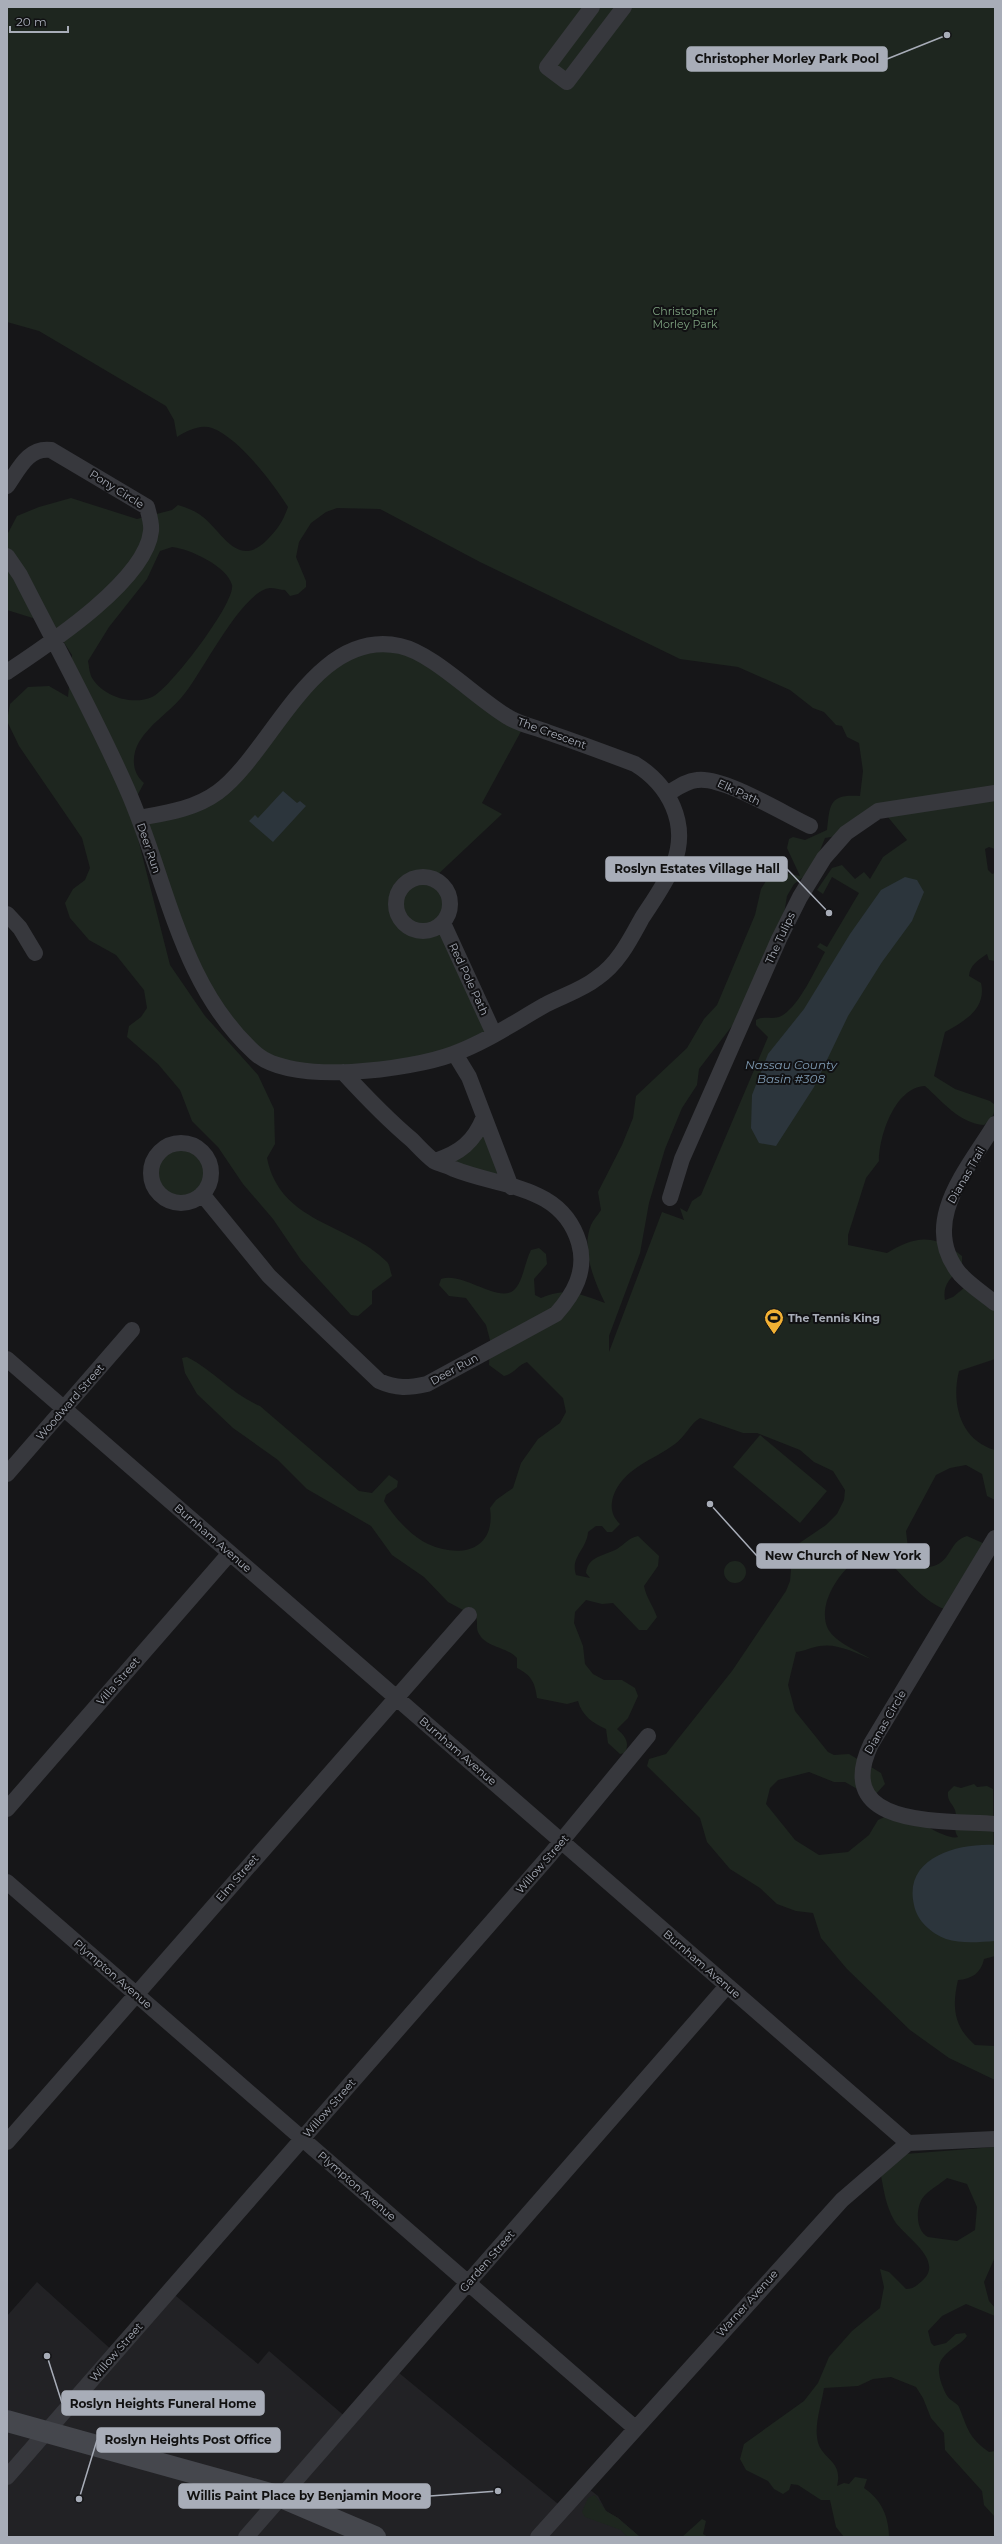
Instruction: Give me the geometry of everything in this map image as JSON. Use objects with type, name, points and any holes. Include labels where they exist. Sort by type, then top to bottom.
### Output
[{"type":"main road","points":[[7,2421],[48,2431],[281,2497],[375,2537]]},
{"type":"street","points":[[592,7],[547,67],[567,82],[617,10]]},
{"type":"street","name":"Pony Circle","points":[[7,486],[26,458],[43,449],[51,450],[147,507],[150,518],[151,532],[144,550],[118,588],[53,642]]},
{"type":"street","name":"Deer Run","points":[[7,556],[20,575],[127,789],[139,818],[193,968],[223,1019],[258,1056],[286,1069],[313,1074],[342,1072],[420,1062],[455,1054]]},
{"type":"street","points":[[7,672],[53,642]]},
{"type":"street","name":"The Crescent","points":[[139,818],[200,804],[218,792],[233,780],[286,709],[316,678],[352,652],[382,644],[400,646],[420,653],[509,718],[635,764],[661,784],[678,820],[680,839],[674,865],[620,956],[598,978],[455,1054]]},
{"type":"street","name":"Elk Path","points":[[667,794],[686,782],[698,780],[718,781],[810,826]]},
{"type":"street","name":"The Tulips","points":[[670,1198],[682,1159],[782,932],[800,897],[824,858],[846,833],[878,811],[995,793]]},
{"type":"street","points":[[7,914],[20,928],[35,953]]},
{"type":"street","name":"Red Pole Path","points":[[443,923],[494,1034]]},
{"type":"street","points":[[455,1054],[469,1077],[510,1187]]},
{"type":"street","name":"Deer Run","points":[[202,1194],[270,1276],[379,1381],[403,1389],[427,1384],[519,1333],[543,1323],[556,1314],[571,1298],[581,1271],[582,1253],[575,1228],[558,1206],[544,1197],[472,1176],[435,1161],[382,1114],[342,1072]]},
{"type":"street","points":[[435,1161],[462,1149],[477,1133],[484,1117]]},
{"type":"street","name":"Dianas Trail","points":[[995,1124],[948,1204],[944,1221],[943,1237],[948,1256],[961,1274],[995,1303]]},
{"type":"street","name":"Woodward Street","points":[[7,1474],[132,1330]]},
{"type":"street","name":"Burnham Avenue","points":[[7,1358],[908,2143]]},
{"type":"street","name":"Dianas Circle","points":[[995,1538],[871,1744],[865,1757],[861,1776],[864,1790],[875,1804],[900,1815],[995,1824]]},
{"type":"street","name":"Villa Street","points":[[7,1809],[230,1552]]},
{"type":"street","name":"Elm Street","points":[[7,2142],[468,1615]]},
{"type":"street","name":"Willow Street","points":[[7,2477],[562,1841],[648,1736]]},
{"type":"street","name":"Plympton Avenue","points":[[7,1882],[635,2428]]},
{"type":"street","name":"Garden Street","points":[[246,2537],[727,1986]]},
{"type":"street","points":[[908,2143],[995,2139]]},
{"type":"street","name":"Warner Avenue","points":[[538,2537],[842,2200],[908,2143]]},
{"type":"shaded area","points":[[37,2282],[115,2353],[170,2291],[258,2364],[269,2351],[348,2419],[393,2368],[563,2508],[584,2485],[598,2496],[606,2511],[618,2518],[640,2537],[7,2537],[7,2316]]},
{"type":"green space","name":"Christopher Morley Park","points":[[7,7],[995,7],[995,849],[989,847],[985,849],[988,870],[992,874],[995,873],[995,961],[989,960],[987,954],[971,969],[969,976],[981,983],[981,1000],[966,1019],[945,1032],[934,1076],[955,1089],[990,1101],[995,1105],[995,1108],[994,1114],[984,1125],[959,1116],[925,1086],[914,1088],[905,1095],[891,1114],[882,1139],[879,1161],[866,1178],[848,1235],[848,1245],[887,1253],[897,1247],[916,1240],[934,1241],[943,1244],[962,1256],[962,1266],[946,1285],[944,1294],[945,1300],[953,1297],[964,1288],[995,1296],[995,1359],[959,1371],[956,1395],[961,1419],[966,1429],[973,1438],[983,1445],[995,1450],[995,1500],[987,1496],[982,1474],[966,1465],[950,1468],[936,1475],[906,1531],[908,1548],[929,1567],[942,1562],[956,1543],[967,1536],[985,1544],[944,1609],[926,1599],[877,1551],[855,1561],[848,1567],[831,1592],[825,1611],[825,1620],[828,1629],[832,1634],[842,1643],[871,1659],[840,1647],[826,1645],[796,1652],[788,1685],[795,1711],[828,1752],[834,1755],[849,1754],[881,1773],[885,1784],[875,1795],[859,1790],[845,1782],[834,1782],[809,1772],[778,1780],[770,1788],[766,1804],[795,1840],[819,1855],[848,1852],[869,1835],[878,1820],[900,1810],[920,1823],[938,1832],[953,1837],[958,1837],[955,1831],[956,1813],[949,1800],[948,1792],[954,1786],[961,1788],[974,1784],[977,1787],[987,1786],[993,1789],[995,1956],[984,1959],[981,1968],[972,1977],[958,1980],[955,2007],[958,2023],[968,2038],[975,2045],[995,2046],[995,2080],[949,2058],[910,2030],[847,1969],[821,1938],[813,1913],[796,1911],[777,1904],[760,1888],[730,1869],[707,1842],[700,1818],[647,1766],[649,1759],[666,1754],[732,1671],[786,1591],[790,1581],[792,1558],[798,1544],[826,1525],[837,1514],[844,1500],[845,1490],[833,1471],[814,1462],[800,1450],[757,1433],[743,1433],[700,1418],[675,1444],[639,1466],[624,1479],[613,1497],[612,1505],[613,1515],[620,1524],[612,1532],[607,1532],[602,1526],[596,1526],[588,1532],[585,1543],[575,1563],[576,1575],[590,1578],[586,1573],[587,1567],[593,1560],[617,1549],[629,1540],[638,1536],[659,1556],[658,1566],[644,1586],[646,1594],[657,1617],[647,1630],[639,1630],[613,1603],[602,1604],[586,1600],[575,1612],[574,1623],[583,1646],[585,1664],[593,1674],[604,1680],[622,1680],[635,1688],[638,1696],[628,1718],[617,1729],[627,1742],[625,1753],[620,1754],[608,1743],[606,1729],[585,1715],[578,1701],[567,1704],[537,1698],[532,1680],[526,1673],[517,1668],[517,1658],[481,1637],[477,1629],[476,1617],[448,1602],[424,1577],[392,1555],[371,1526],[307,1489],[278,1460],[233,1428],[197,1394],[185,1373],[182,1358],[187,1357],[196,1362],[241,1396],[260,1406],[359,1491],[372,1493],[389,1475],[398,1481],[397,1487],[386,1495],[384,1501],[403,1526],[422,1541],[452,1551],[474,1547],[482,1542],[487,1533],[490,1522],[490,1508],[496,1500],[513,1488],[521,1463],[538,1439],[560,1423],[566,1412],[563,1398],[527,1362],[504,1376],[489,1365],[490,1340],[486,1325],[466,1298],[449,1296],[439,1285],[441,1279],[459,1279],[490,1291],[507,1293],[514,1290],[520,1282],[531,1250],[539,1248],[546,1254],[547,1264],[534,1279],[535,1295],[541,1298],[566,1292],[605,1303],[590,1265],[587,1244],[588,1234],[592,1223],[601,1210],[598,1192],[622,1145],[633,1118],[636,1096],[687,1048],[704,1019],[717,1005],[755,915],[761,889],[769,876],[775,871],[800,876],[787,848],[789,839],[793,837],[805,840],[827,830],[829,813],[833,802],[842,797],[860,796],[863,771],[859,743],[847,737],[842,726],[836,725],[824,712],[813,708],[790,690],[738,667],[680,659],[480,562],[380,509],[337,508],[326,512],[311,523],[299,542],[296,557],[306,581],[306,587],[298,594],[290,596],[285,590],[270,588],[259,593],[247,603],[234,618],[181,698],[148,730],[136,747],[134,758],[135,769],[140,779],[144,783],[137,796],[135,827],[170,965],[205,1016],[258,1075],[274,1109],[275,1144],[267,1158],[274,1180],[286,1196],[300,1209],[317,1220],[371,1248],[388,1264],[392,1276],[372,1291],[372,1304],[358,1316],[351,1315],[301,1260],[273,1219],[243,1184],[218,1147],[192,1121],[180,1090],[158,1064],[127,1037],[129,1026],[141,1017],[147,1008],[144,990],[116,955],[89,940],[70,918],[65,903],[73,889],[85,880],[90,868],[82,838],[19,746],[7,721],[10,704],[28,687],[49,686],[68,697],[72,655],[52,624],[7,610],[7,535],[17,516],[39,507],[71,498],[137,519],[172,510],[178,505],[200,515],[224,539],[239,550],[248,551],[257,548],[271,536],[280,525],[288,507],[274,486],[254,462],[233,441],[222,433],[212,428],[203,427],[189,430],[177,437],[174,420],[166,406],[39,331],[7,322]],"holes":[[[172,547],[180,548],[198,555],[216,565],[229,578],[232,585],[224,609],[186,663],[172,679],[152,697],[144,700],[127,700],[109,694],[102,689],[91,676],[88,661],[109,627],[147,579],[160,551]],[[882,810],[907,840],[883,857],[870,879],[864,872],[855,879],[842,865],[832,868],[817,890],[823,894],[832,877],[859,893],[827,947],[820,943],[817,947],[825,952],[807,986],[795,1003],[780,1017],[756,1020],[756,1025],[768,1037],[701,1195],[692,1201],[687,1212],[680,1208],[684,1220],[662,1212],[609,1352],[609,1336],[640,1253],[649,1203],[665,1149],[682,1108],[697,1085],[699,1069],[735,1022],[784,914],[787,896],[794,884],[806,875],[817,858],[825,838],[837,836]]]},
{"type":"green space","points":[[400,646],[525,724],[482,803],[502,814],[433,879],[444,887],[447,892],[450,904],[447,917],[443,923],[494,1034],[441,1058],[286,1069],[223,1019],[139,818],[200,804],[339,659]]},
{"type":"green space","points":[[480,1128],[511,1187],[435,1161]]},
{"type":"green space","points":[[181,1143],[193,1145],[206,1156],[209,1161],[211,1173],[209,1185],[198,1198],[193,1201],[181,1203],[169,1201],[156,1190],[153,1185],[151,1173],[153,1161],[164,1148],[169,1145]]},
{"type":"green space","points":[[760,1435],[827,1491],[800,1523],[733,1467]]},
{"type":"green space","points":[[735,1561],[739,1562],[745,1568],[745,1576],[739,1582],[735,1583],[731,1582],[725,1576],[724,1572],[725,1568],[731,1562]]},
{"type":"green space","points":[[995,2147],[995,2257],[984,2282],[989,2301],[995,2308],[995,2316],[966,2304],[942,2316],[928,2331],[931,2343],[934,2346],[946,2343],[956,2334],[965,2333],[967,2336],[943,2357],[940,2362],[939,2374],[946,2394],[959,2407],[967,2427],[973,2437],[989,2452],[995,2451],[995,2517],[984,2505],[982,2491],[945,2450],[944,2433],[931,2418],[923,2398],[916,2387],[891,2377],[873,2379],[858,2386],[824,2388],[818,2419],[817,2437],[819,2445],[837,2470],[837,2486],[844,2483],[849,2484],[855,2477],[867,2479],[864,2488],[875,2497],[883,2509],[889,2530],[889,2537],[844,2537],[836,2527],[830,2500],[821,2500],[798,2485],[791,2484],[789,2490],[783,2494],[774,2489],[768,2481],[746,2470],[740,2459],[744,2444],[804,2401],[818,2383],[829,2357],[852,2331],[880,2308],[884,2287],[880,2269],[889,2272],[906,2289],[917,2285],[928,2273],[929,2265],[926,2257],[891,2215],[883,2187],[881,2176],[905,2154]],"holes":[[[947,2178],[967,2184],[977,2207],[975,2230],[957,2241],[928,2237],[924,2234],[919,2224],[918,2211],[919,2205],[925,2195]]]},
{"type":"green space","points":[[595,2495],[606,2511],[618,2518],[640,2537],[627,2537],[621,2530],[585,2517],[582,2512],[588,2498]]},
{"type":"green space","points":[[702,2519],[706,2521],[703,2534],[708,2537],[682,2537]]},
{"type":"water","points":[[283,791],[297,803],[300,801],[306,806],[273,842],[249,821],[255,815],[258,818]]},
{"type":"water","name":"Nassau County Basin #308","points":[[905,877],[917,880],[924,892],[912,921],[882,962],[848,1016],[814,1087],[776,1146],[759,1143],[751,1128],[752,1095],[768,1054],[804,1009],[850,934],[881,890]]},
{"type":"water","points":[[980,1845],[995,1845],[995,1941],[952,1941],[930,1930],[921,1921],[914,1905],[913,1889],[917,1876],[925,1865],[936,1857],[950,1851]]},
{"type":"place","name":"Christopher Morley Park Pool","points":[[947,35]]},
{"type":"place","name":"Roslyn Estates Village Hall","points":[[829,913]]},
{"type":"place","name":"The Tennis King","points":[[774,1335]]},
{"type":"place","name":"New Church of New York","points":[[710,1504]]},
{"type":"place","name":"Roslyn Heights Funeral Home","points":[[47,2356]]},
{"type":"place","name":"Willis Paint Place by Benjamin Moore","points":[[498,2491]]},
{"type":"place","name":"Roslyn Heights Post Office","points":[[79,2499]]}]
